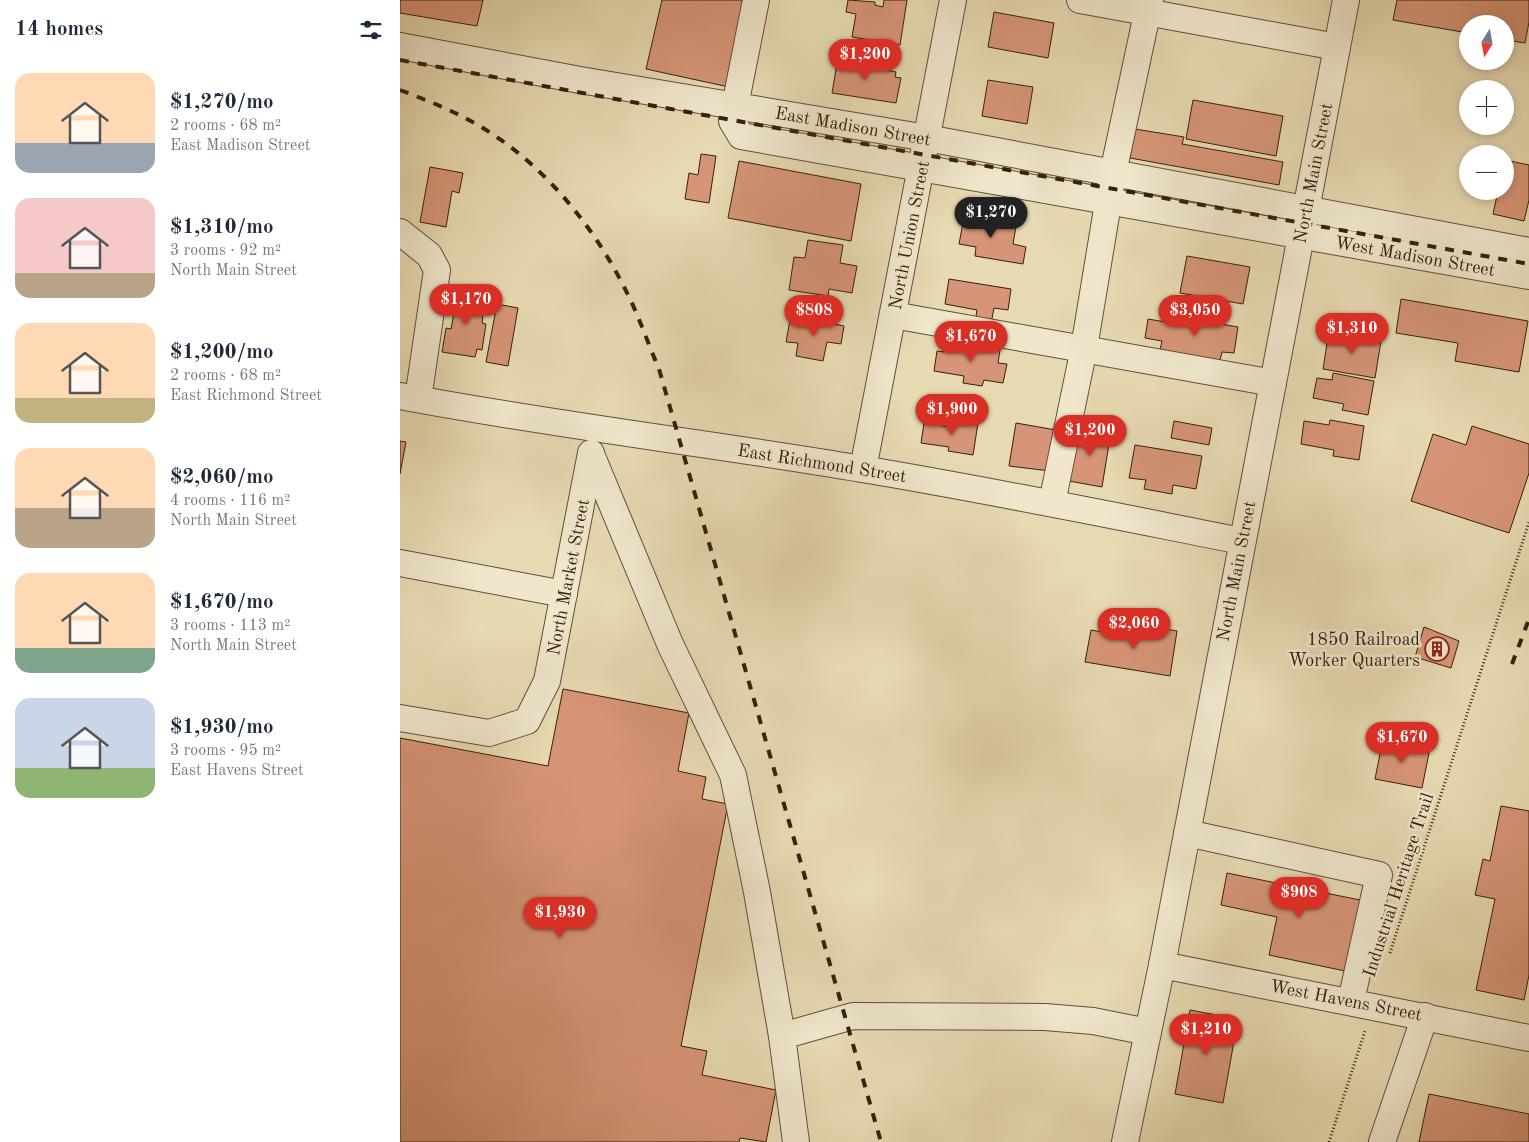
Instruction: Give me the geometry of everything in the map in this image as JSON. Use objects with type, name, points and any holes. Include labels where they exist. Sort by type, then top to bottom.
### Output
[{"type":"street","points":[[733,114],[756,0]]},
{"type":"street","name":"North Union Street","points":[[863,469],[953,0]]},
{"type":"street","points":[[1080,0],[1149,6],[1337,47]]},
{"type":"street","name":"North Main Street","points":[[1125,1142],[1162,965],[1346,0]]},
{"type":"street","points":[[1052,503],[1084,348],[1113,173],[1149,6]]},
{"type":"street","name":"East Madison Street","points":[[400,46],[580,80],[733,114],[927,138],[1306,209]]},
{"type":"street","name":"East Madison Street","points":[[733,114],[741,136],[1301,235]]},
{"type":"street","name":"West Madison Street","points":[[1306,209],[1529,251]]},
{"type":"street","points":[[400,232],[429,255],[437,270],[409,398]]},
{"type":"street","name":"West Madison Street","points":[[1301,235],[1529,276]]},
{"type":"street","points":[[893,315],[1273,383]]},
{"type":"street","name":"East Richmond Street","points":[[409,398],[593,441],[679,440],[863,469],[1052,503],[1242,541]]},
{"type":"street","points":[[593,441],[670,644],[733,775],[757,892],[782,1036],[796,1142]]},
{"type":"street","name":"North Market Street","points":[[400,718],[489,733],[527,721],[547,681],[593,441]]},
{"type":"street","points":[[400,563],[564,594]]},
{"type":"street","points":[[1187,833],[1379,874],[1362,1004]]},
{"type":"street","name":"West Havens Street","points":[[1162,965],[1529,1038]]},
{"type":"street","points":[[782,1036],[853,1016],[1044,1016],[1093,1021],[1148,1032]]},
{"type":"street","points":[[1382,1142],[1426,1016]]},
{"type":"path","name":"Industrial Heritage Trail","points":[[1388,958],[1529,522]]},
{"type":"path","name":"Industrial Heritage Trail","points":[[1330,1142],[1362,1004]]},
{"type":"building","points":[[400,0],[483,0],[477,26],[400,13]]},
{"type":"building","points":[[662,0],[748,0],[729,87],[646,69]]},
{"type":"building","points":[[848,0],[875,2],[875,5],[883,7],[884,0],[907,0],[900,45],[852,37],[856,14],[846,12]]},
{"type":"building","points":[[1397,0],[1529,0],[1529,22],[1525,43],[1514,41],[1514,15],[1459,15],[1459,31],[1393,20]]},
{"type":"building","points":[[994,12],[1054,23],[1048,58],[988,47]]},
{"type":"building","points":[[838,57],[876,63],[875,68],[896,72],[895,77],[901,78],[896,103],[832,93]]},
{"type":"building","points":[[988,80],[1033,87],[1027,124],[982,116]]},
{"type":"building","points":[[1193,100],[1283,116],[1276,156],[1186,139]]},
{"type":"building","points":[[1135,129],[1184,137],[1182,144],[1283,162],[1279,185],[1130,158]]},
{"type":"building","points":[[701,154],[716,156],[709,203],[685,199],[689,173],[698,175]]},
{"type":"building","points":[[739,161],[861,184],[851,241],[728,218]]},
{"type":"building","points":[[1514,162],[1529,165],[1529,200],[1524,221],[1493,214],[1496,200],[1514,200]]},
{"type":"building","points":[[430,167],[463,173],[459,193],[452,191],[446,227],[420,222]]},
{"type":"building","points":[[965,212],[982,215],[981,220],[1016,226],[1013,244],[1026,247],[1023,264],[975,256],[976,247],[959,244]]},
{"type":"building","points":[[808,240],[843,245],[840,263],[857,266],[852,293],[829,289],[828,296],[789,290],[794,257],[805,258]]},
{"type":"building","points":[[1187,256],[1250,267],[1243,304],[1180,293]]},
{"type":"building","points":[[949,279],[1011,289],[1008,310],[994,308],[991,324],[975,322],[977,310],[945,304]]},
{"type":"building","points":[[458,291],[486,296],[482,323],[486,324],[482,350],[477,349],[475,357],[442,352],[446,328],[451,329]]},
{"type":"building","points":[[1401,299],[1528,321],[1519,372],[1455,361],[1458,343],[1396,333]]},
{"type":"building","points":[[497,304],[518,308],[508,366],[486,362]]},
{"type":"building","points":[[1197,314],[1216,317],[1215,323],[1238,327],[1234,353],[1222,352],[1220,360],[1160,350],[1162,341],[1145,338],[1148,319],[1194,327]]},
{"type":"building","points":[[802,318],[844,326],[841,344],[827,342],[823,361],[796,356],[798,343],[786,342],[790,320],[801,322]]},
{"type":"building","points":[[1329,331],[1381,341],[1375,378],[1323,369]]},
{"type":"building","points":[[946,341],[1000,350],[998,363],[1007,364],[1003,383],[984,380],[982,386],[963,383],[964,376],[934,371],[937,351],[944,352]]},
{"type":"building","points":[[1333,373],[1374,381],[1368,415],[1342,410],[1344,404],[1313,398],[1317,378],[1332,380]]},
{"type":"building","points":[[957,419],[978,423],[973,455],[948,451],[949,447],[921,443],[924,423],[956,428]]},
{"type":"building","points":[[1330,420],[1364,426],[1359,460],[1333,456],[1334,450],[1301,444],[1304,421],[1329,425]]},
{"type":"building","points":[[1174,421],[1212,428],[1209,445],[1171,438]]},
{"type":"building","points":[[1016,423],[1056,430],[1050,471],[1009,466]]},
{"type":"building","points":[[1472,426],[1529,444],[1529,473],[1509,533],[1411,501],[1433,434],[1466,445]]},
{"type":"building","points":[[1078,429],[1111,431],[1102,487],[1069,481]]},
{"type":"building","points":[[400,441],[406,442],[400,474]]},
{"type":"building","points":[[1135,445],[1202,456],[1196,489],[1173,485],[1172,494],[1144,489],[1146,480],[1129,478]]},
{"type":"building","points":[[1138,624],[1177,631],[1170,676],[1085,662],[1091,630],[1135,638]]},
{"type":"building","name":"1850 Railroad Worker Quarters","points":[[1424,627],[1459,641],[1451,668],[1415,657]]},
{"type":"building","points":[[563,689],[689,713],[678,771],[706,777],[702,799],[728,804],[681,1046],[707,1051],[702,1075],[776,1090],[766,1142],[740,1138],[739,1142],[400,1142],[400,738],[548,766]]},
{"type":"building","points":[[1383,739],[1430,748],[1422,788],[1375,779]]},
{"type":"building","points":[[1501,806],[1529,811],[1529,975],[1524,1000],[1476,990],[1495,899],[1475,895],[1483,859],[1490,861]]},
{"type":"building","points":[[1227,873],[1360,900],[1345,971],[1269,955],[1277,917],[1221,905]]},
{"type":"building","points":[[1190,1010],[1238,1019],[1223,1103],[1175,1094]]},
{"type":"building","points":[[1429,1094],[1529,1114],[1529,1142],[1419,1142]]},
{"type":"railway","points":[[400,60],[1529,264]]},
{"type":"railway","points":[[400,90],[429,101],[476,124],[524,158],[566,200],[584,223],[617,273],[634,308],[659,369],[881,1142]]},
{"type":"railway","points":[[1512,664],[1529,619]]},
{"type":"place","name":"1850 Railroad Worker Quarters","points":[[1437,649]]}]
